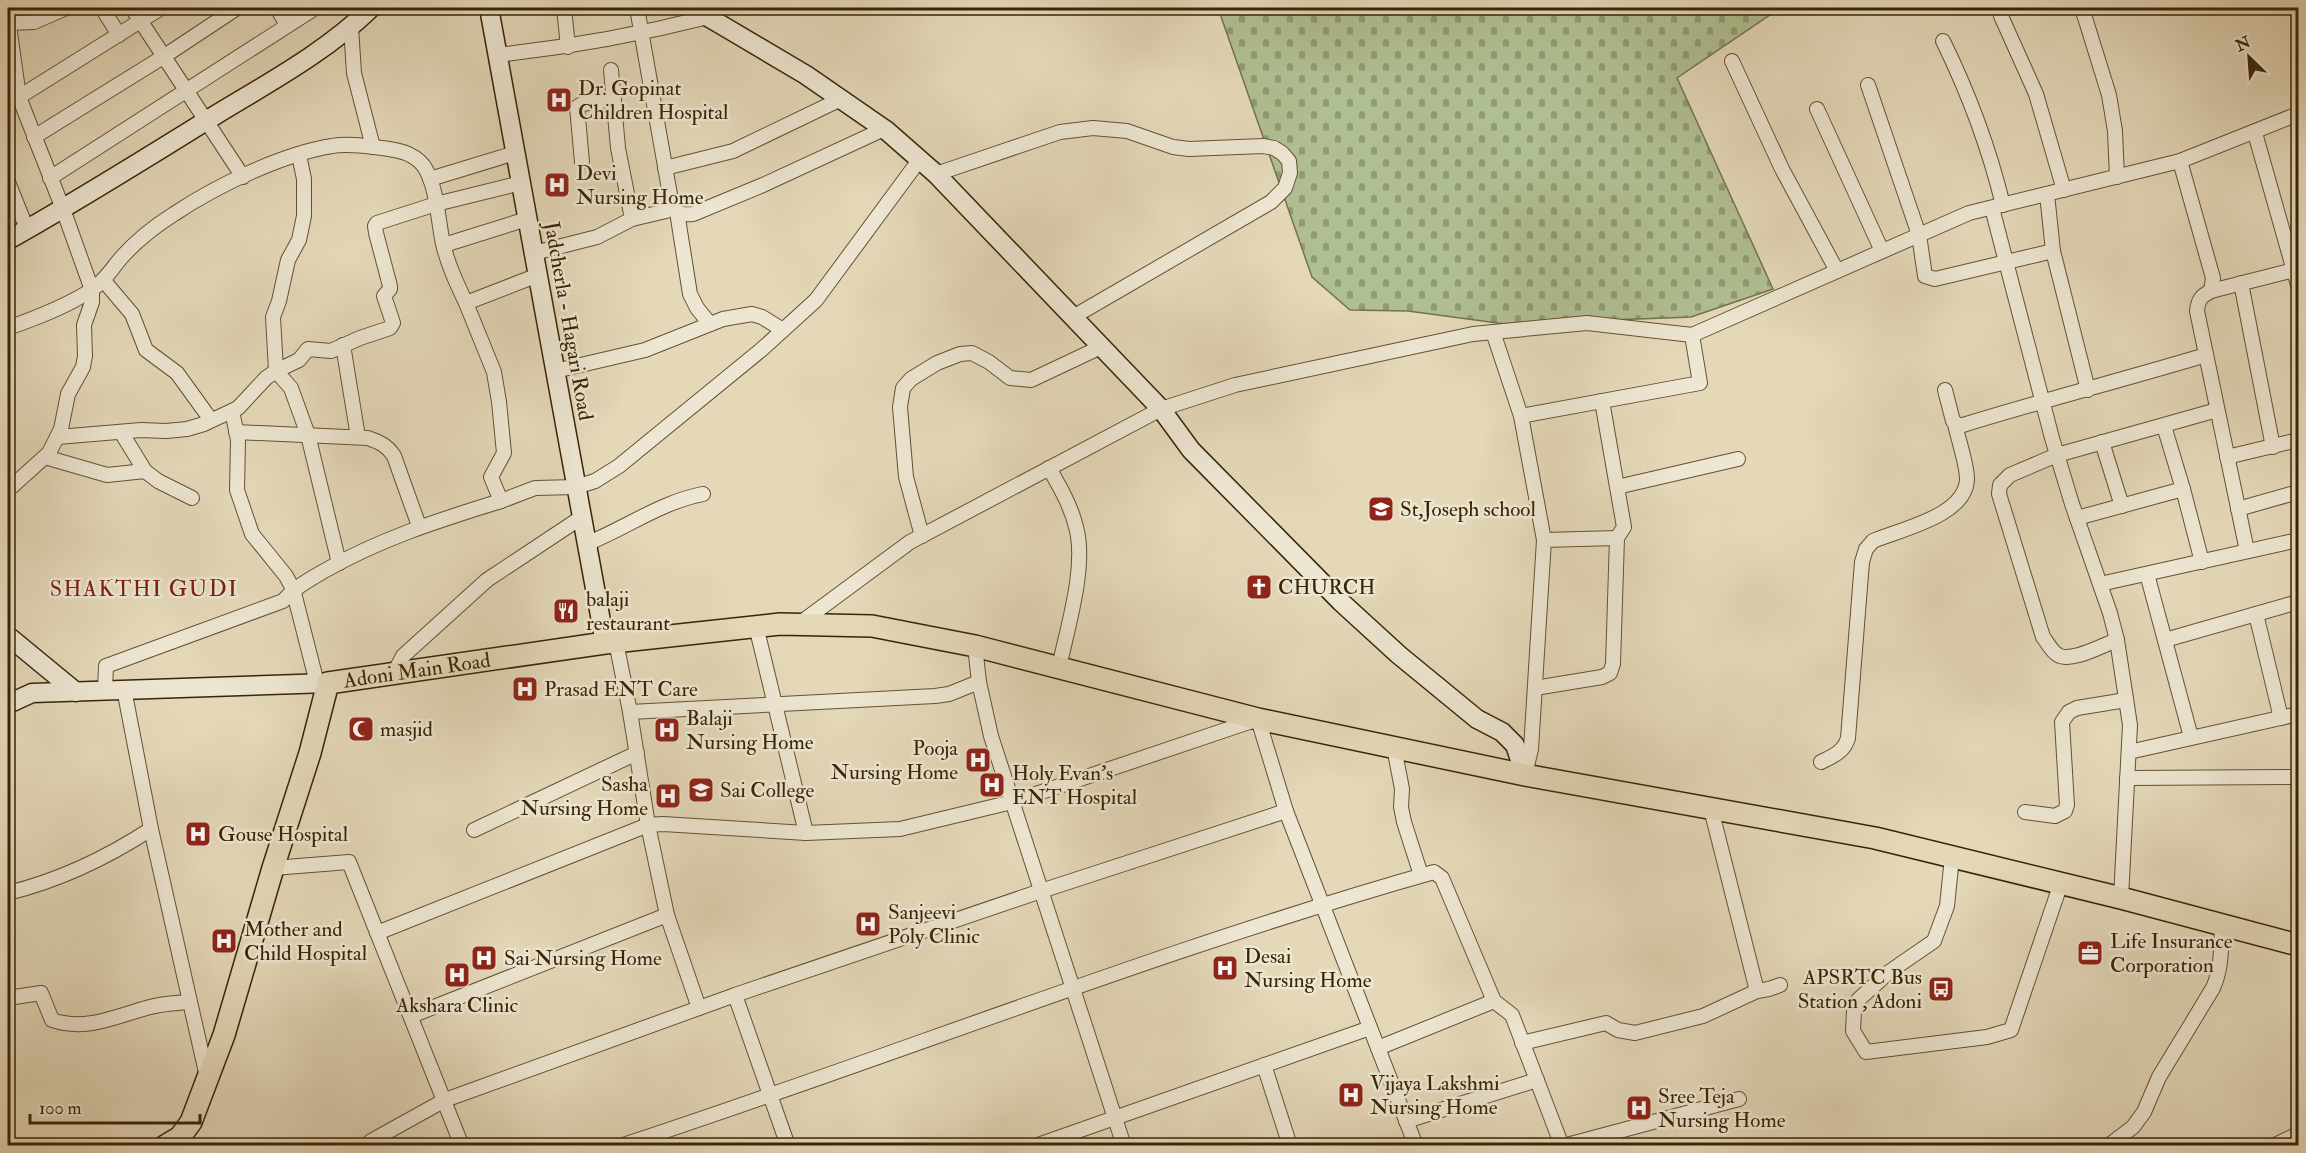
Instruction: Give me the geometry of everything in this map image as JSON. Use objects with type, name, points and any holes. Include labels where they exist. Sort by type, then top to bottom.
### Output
[{"type":"main road","name":"Adoni Main Road","points":[[165,1146],[180,1137],[191,1122],[224,1035],[273,868],[310,753],[323,683],[610,643],[756,626],[799,624],[872,626],[975,646],[1258,719],[1525,775],[1875,838],[2121,898],[2298,945]]},
{"type":"street","points":[[8,490],[45,457],[57,437],[68,394],[83,367],[84,325],[92,302],[92,290],[63,209],[34,137],[13,99],[8,21],[34,22],[66,8]]},
{"type":"street","points":[[102,8],[119,35]]},
{"type":"street","points":[[132,8],[185,92],[243,177]]},
{"type":"street","points":[[13,99],[161,8]]},
{"type":"street","points":[[34,137],[237,8]]},
{"type":"street","points":[[277,8],[287,25]]},
{"type":"street","points":[[50,178],[315,8]]},
{"type":"street","points":[[8,240],[63,209],[302,62],[351,27],[371,8]]},
{"type":"street","name":"Jadcherla - Hagari Road","points":[[489,8],[586,544],[610,643]]},
{"type":"street","points":[[564,8],[567,48]]},
{"type":"street","points":[[636,8],[643,34],[652,101],[690,294],[697,308],[710,324]]},
{"type":"street","points":[[689,8],[806,75],[884,129],[920,159],[1161,409],[1191,450],[1341,602],[1399,655],[1478,719],[1502,732],[1515,745],[1525,775]]},
{"type":"street","points":[[2082,8],[2109,95],[2115,130],[2117,177]]},
{"type":"street","points":[[2001,16],[2036,94],[2064,190]]},
{"type":"street","points":[[497,55],[567,48],[643,34],[708,17]]},
{"type":"street","points":[[351,27],[354,73],[373,147]]},
{"type":"street","points":[[1944,41],[1965,85],[1983,132],[2008,261],[2057,455],[2116,640],[2130,724],[2121,898]]},
{"type":"street","points":[[1732,60],[1782,169],[1837,271]]},
{"type":"street","points":[[611,70],[618,148],[632,219]]},
{"type":"street","points":[[1868,85],[1919,236],[1923,270],[1929,278],[1935,279],[2053,251]]},
{"type":"street","points":[[582,162],[577,107],[582,104],[614,99]]},
{"type":"street","points":[[665,168],[733,151],[841,99]]},
{"type":"street","points":[[1817,109],[1882,252]]},
{"type":"street","points":[[799,624],[910,542],[1161,409],[1235,385],[1473,334],[1587,323],[1692,335],[1969,213],[2180,161],[2298,114]]},
{"type":"street","points":[[936,174],[1060,132],[1092,128],[1127,131],[1150,141],[1181,148],[1263,146],[1282,153],[1289,161],[1290,172],[1285,188],[1271,202],[1073,317]]},
{"type":"street","points":[[534,253],[597,237],[632,219],[674,209],[684,214],[693,214],[764,185],[884,129]]},
{"type":"street","points":[[2255,133],[2296,269],[2298,285]]},
{"type":"street","points":[[8,328],[71,303],[92,290],[104,281],[122,258],[174,214],[219,187],[299,154],[333,146],[373,147],[411,155],[423,165],[430,179],[452,272],[494,372],[504,453],[491,477],[501,501]]},
{"type":"street","points":[[430,179],[515,153]]},
{"type":"street","points":[[299,154],[304,179],[304,216],[299,240],[288,260],[273,317],[276,371],[291,388],[308,435],[339,562]]},
{"type":"street","points":[[105,690],[106,666],[283,601],[293,589],[357,553],[419,526],[535,488],[576,487],[595,481],[619,466],[703,399],[816,300],[920,159]]},
{"type":"street","points":[[2180,161],[2214,278],[2211,291]]},
{"type":"street","points":[[8,182],[27,229]]},
{"type":"street","points":[[57,437],[187,429],[232,411],[248,399],[256,388],[276,371],[299,360],[308,349],[326,351],[392,326],[384,296],[390,286],[376,233],[377,223],[436,204],[521,183]]},
{"type":"street","points":[[2048,194],[2053,251],[2088,390]]},
{"type":"street","points":[[444,245],[527,219]]},
{"type":"street","points":[[2247,551],[2197,311],[2198,302],[2202,296],[2211,291],[2296,269]]},
{"type":"street","points":[[466,303],[538,275]]},
{"type":"street","points":[[104,281],[132,314],[146,350],[177,373],[211,420]]},
{"type":"street","points":[[2241,283],[2273,447]]},
{"type":"street","points":[[555,371],[645,350],[723,319],[752,314],[762,317],[783,330]]},
{"type":"street","points":[[1493,332],[1521,416],[1544,540],[1531,749],[1525,775]]},
{"type":"street","points":[[1521,416],[1701,383],[1692,335]]},
{"type":"street","points":[[344,345],[358,437]]},
{"type":"street","points":[[922,536],[906,477],[900,407],[903,388],[910,379],[937,363],[960,354],[972,353],[989,362],[1010,378],[1031,380],[1101,347]]},
{"type":"street","points":[[1955,424],[1963,425],[2206,356]]},
{"type":"street","points":[[1821,762],[1839,753],[1845,747],[1848,738],[1862,562],[1866,549],[1873,541],[1946,513],[1965,489],[1967,479],[1945,390]]},
{"type":"street","points":[[1535,688],[1602,677],[1610,673],[1613,664],[1616,643],[1617,538],[1624,527],[1602,401]]},
{"type":"street","points":[[2116,640],[2071,658],[2060,657],[2052,650],[2043,637],[1999,494],[2000,485],[2010,475],[2057,455],[2217,410]]},
{"type":"street","points":[[8,704],[32,693],[323,683],[293,589],[286,576],[252,534],[237,490],[238,440],[232,411]]},
{"type":"street","points":[[2164,426],[2202,562]]},
{"type":"street","points":[[121,432],[145,471],[192,498]]},
{"type":"street","points":[[236,432],[358,437],[368,438],[388,447],[394,456],[419,526]]},
{"type":"street","points":[[2227,457],[2298,440]]},
{"type":"street","points":[[2102,442],[2122,506]]},
{"type":"street","points":[[45,457],[107,475],[145,471]]},
{"type":"street","points":[[1617,487],[1738,459]]},
{"type":"street","points":[[1049,468],[1063,493],[1077,528],[1079,570],[1059,668]]},
{"type":"street","points":[[2077,518],[2183,489]]},
{"type":"street","points":[[2238,509],[2298,492]]},
{"type":"street","points":[[586,544],[616,532],[666,505],[683,498],[703,494]]},
{"type":"street","points":[[394,673],[403,656],[487,580],[582,517]]},
{"type":"street","points":[[1544,540],[1617,538]]},
{"type":"street","points":[[2100,584],[2298,540]]},
{"type":"street","points":[[2147,574],[2191,737]]},
{"type":"street","points":[[2165,640],[2298,602]]},
{"type":"street","points":[[2256,614],[2281,718]]},
{"type":"street","points":[[756,626],[806,834]]},
{"type":"street","points":[[8,636],[76,692]]},
{"type":"street","points":[[610,643],[630,712],[648,825],[667,915],[699,1008]]},
{"type":"street","points":[[975,646],[979,682],[991,736],[1124,1146]]},
{"type":"street","points":[[630,712],[934,696],[949,694],[979,682]]},
{"type":"street","points":[[124,689],[151,830],[208,1080]]},
{"type":"street","points":[[2025,812],[2055,816],[2065,811],[2067,805],[2066,760],[2062,729],[2064,717],[2077,708],[2126,700]]},
{"type":"street","points":[[2128,752],[2298,714]]},
{"type":"street","points":[[377,933],[648,825],[663,824],[806,834],[900,829],[1012,802],[1258,719],[1286,811],[1416,1146]]},
{"type":"street","points":[[1394,747],[1402,789],[1401,807],[1404,822],[1421,875]]},
{"type":"street","points":[[474,830],[637,753]]},
{"type":"street","points":[[2127,778],[2298,777]]},
{"type":"street","points":[[1711,808],[1757,990]]},
{"type":"street","points":[[367,1146],[370,1141],[445,1100],[735,995],[1286,811]]},
{"type":"street","points":[[8,893],[40,885],[151,830]]},
{"type":"street","points":[[1952,857],[1947,906],[1934,941],[1889,972],[1858,1000],[1854,1011],[1853,1031],[1866,1052],[1987,1037],[2011,1030],[2061,883]]},
{"type":"street","points":[[273,868],[349,862],[462,1146]]},
{"type":"street","points":[[620,1146],[771,1096],[1072,987],[1324,905],[1434,872],[1442,878],[1494,1001],[1512,1015],[1562,1146],[1738,1099]]},
{"type":"street","points":[[411,1016],[667,915]]},
{"type":"street","points":[[2108,1146],[2133,1127],[2144,1112],[2159,1077],[2213,988],[2218,977],[2221,958],[2222,926]]},
{"type":"street","points":[[1522,1043],[1606,1023],[1618,1030],[1635,1033],[1703,1016],[1757,990],[1780,985]]},
{"type":"street","points":[[8,999],[40,993],[52,1020],[73,1026],[120,1017],[161,1005],[190,1002]]},
{"type":"street","points":[[735,995],[788,1146]]},
{"type":"street","points":[[1378,1048],[1494,1001]]},
{"type":"street","points":[[1035,1146],[1370,1028]]},
{"type":"street","points":[[1264,1065],[1290,1146]]},
{"type":"street","points":[[1406,1121],[1537,1080]]},
{"type":"street","points":[[2273,1146],[2298,1137]]},
{"type":"green space","points":[[1218,8],[1780,8],[1677,78],[1773,289],[1691,317],[1505,324],[1408,311],[1350,310],[1312,277]]},
{"type":"place","name":"Dr. Gopinat Children Hospital","points":[[559,100]]},
{"type":"place","name":"Devi Nursing Home","points":[[557,185]]},
{"type":"place","name":"St,Joseph school","points":[[1381,509]]},
{"type":"place","name":"CHURCH","points":[[1259,587]]},
{"type":"place","name":"balaji restaurant","points":[[566,611]]},
{"type":"place","name":"Prasad ENT Care","points":[[525,689]]},
{"type":"place","name":"masjid","points":[[361,729]]},
{"type":"place","name":"Balaji Nursing Home","points":[[667,730]]},
{"type":"place","name":"Pooja Nursing Home","points":[[978,760]]},
{"type":"place","name":"Holy Evan's ENT Hospital","points":[[992,785]]},
{"type":"place","name":"Sai College","points":[[701,790]]},
{"type":"place","name":"Sasha Nursing Home","points":[[668,796]]},
{"type":"place","name":"Gouse Hospital","points":[[198,834]]},
{"type":"place","name":"Sanjeevi Poly Clinic","points":[[868,924]]},
{"type":"place","name":"Mother and Child Hospital","points":[[224,941]]},
{"type":"place","name":"Life Insurance Corporation","points":[[2090,953]]},
{"type":"place","name":"Sai Nursing Home","points":[[484,958]]},
{"type":"place","name":"Desai Nursing Home","points":[[1225,968]]},
{"type":"place","name":"Akshara Clinic","points":[[457,975]]},
{"type":"place","name":"APSRTC Bus Station , Adoni","points":[[1941,989]]},
{"type":"place","name":"Vijaya Lakshmi Nursing Home","points":[[1351,1095]]},
{"type":"place","name":"Sree Teja Nursing Home","points":[[1639,1108]]},
{"type":"district","name":"SHAKTHI GUDI","points":[[144,588]]}]
